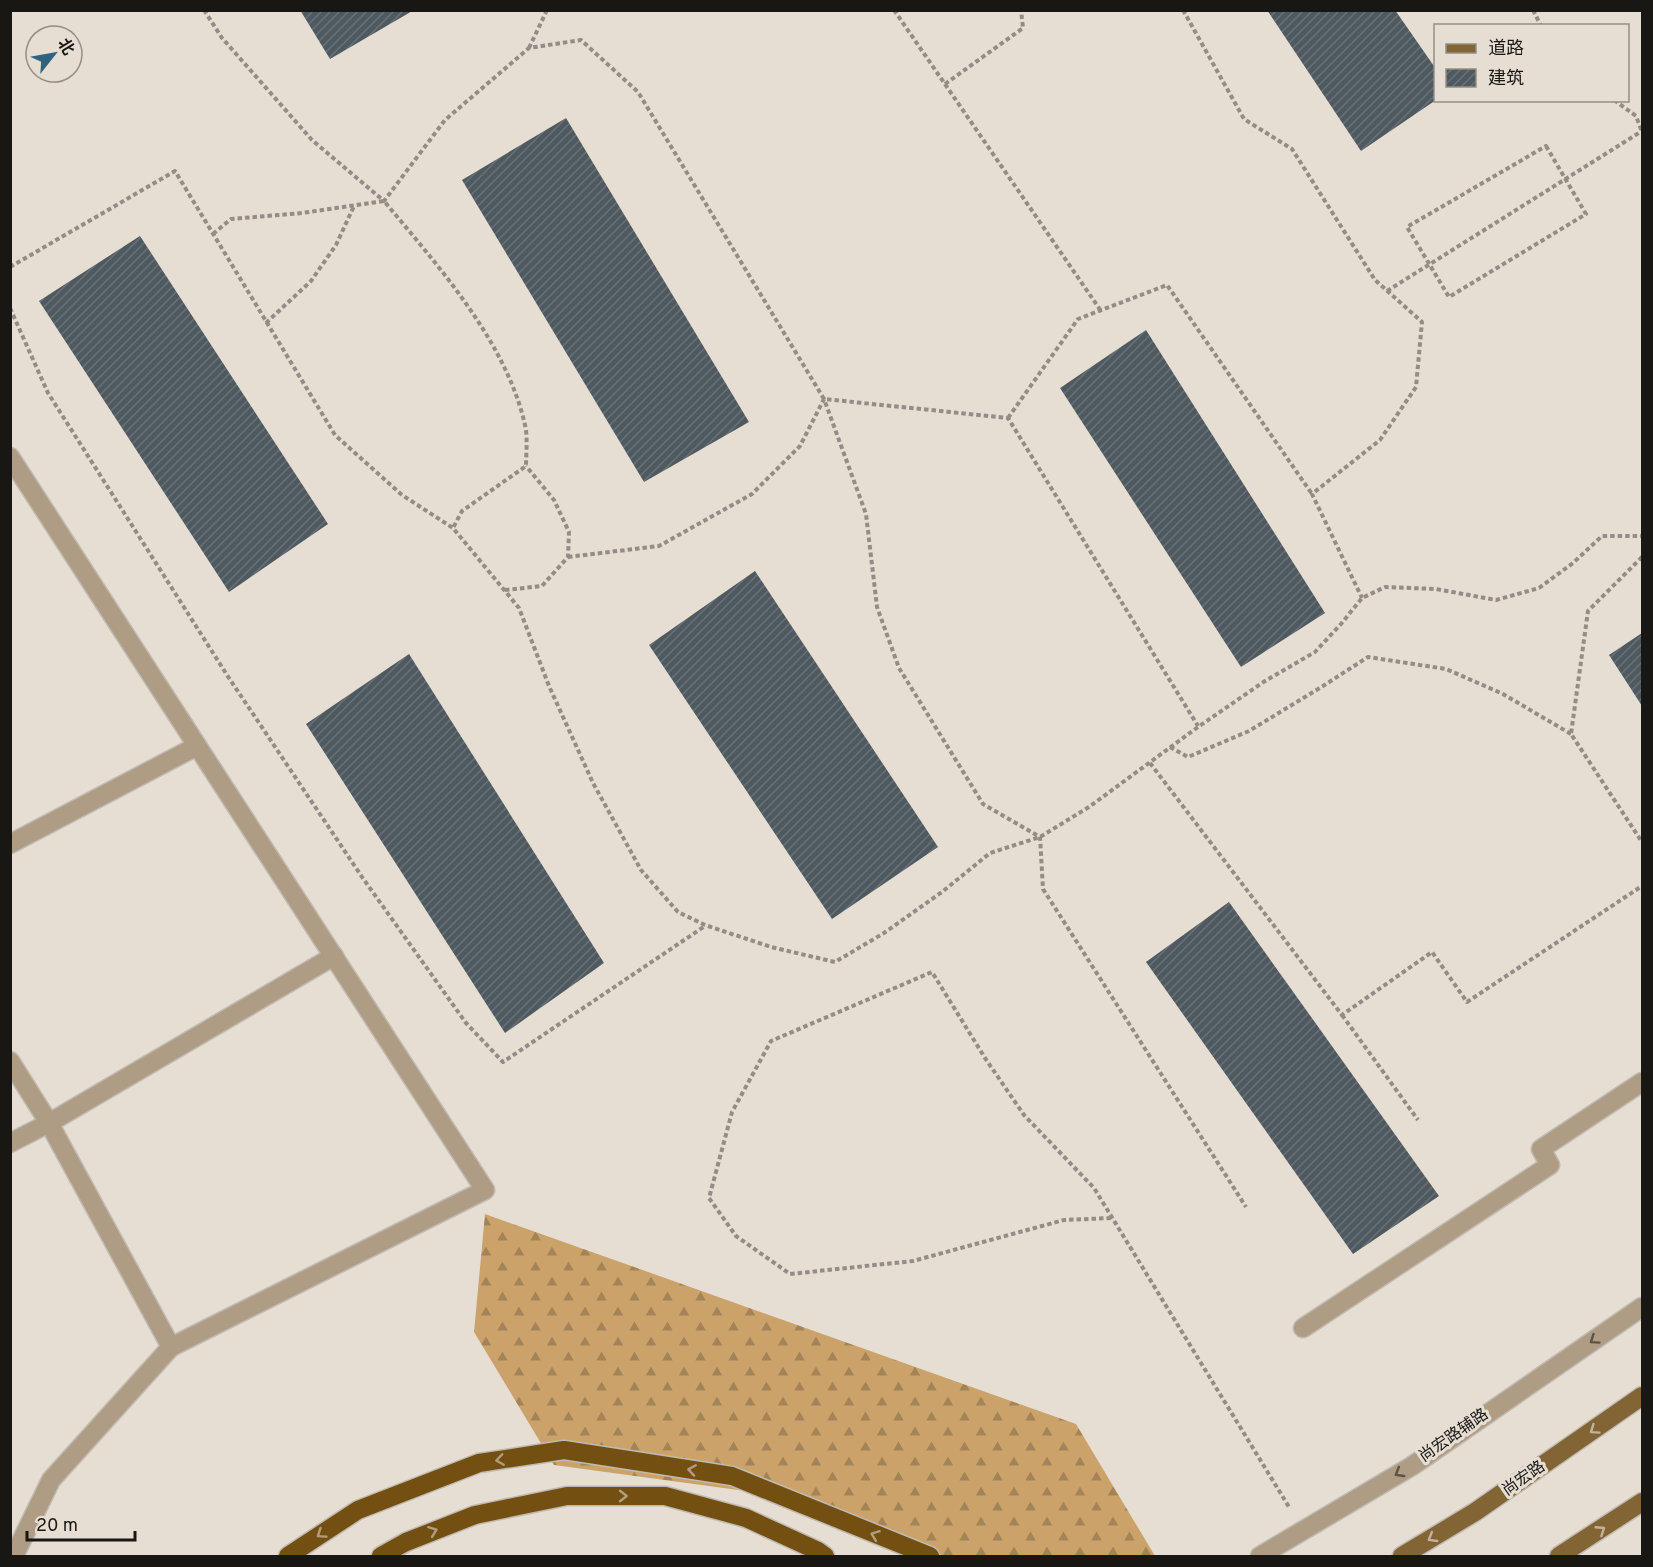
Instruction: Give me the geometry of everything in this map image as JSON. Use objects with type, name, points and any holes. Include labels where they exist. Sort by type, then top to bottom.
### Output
[{"type":"highway","points":[[288,1557],[358,1510],[468,1467],[479,1463],[564,1450],[732,1476],[930,1557]]},
{"type":"highway","points":[[381,1557],[406,1542],[475,1515],[567,1496],[665,1496],[746,1518],[818,1551],[825,1557]]},
{"type":"main road","name":"尚宏路","points":[[1402,1557],[1475,1512],[1642,1396]]},
{"type":"main road","points":[[1559,1557],[1642,1502]]},
{"type":"street","points":[[10,457],[485,1190],[171,1347],[51,1480],[14,1557]]},
{"type":"street","points":[[10,844],[197,746]]},
{"type":"street","points":[[10,1143],[49,1123],[334,956]]},
{"type":"street","points":[[10,1061],[49,1123],[171,1347]]},
{"type":"street","points":[[1303,1328],[1550,1165],[1541,1149],[1642,1083]]},
{"type":"street","name":"尚宏路辅路","points":[[1260,1557],[1412,1466],[1642,1307]]},
{"type":"path","points":[[204,10],[222,38],[312,140],[384,201],[421,245],[473,315],[511,378],[526,427],[526,466],[554,500],[569,532],[568,557],[542,586],[505,590]]},
{"type":"path","points":[[213,234],[231,219],[302,213],[384,201],[445,120],[529,48],[547,10]]},
{"type":"path","points":[[894,10],[1101,310]]},
{"type":"path","points":[[945,84],[1023,28],[1021,10]]},
{"type":"path","points":[[1183,10],[1244,119],[1292,149],[1375,280],[1422,322],[1416,387],[1380,440],[1312,494]]},
{"type":"path","points":[[1533,10],[1540,24]]},
{"type":"path","points":[[529,48],[581,40],[638,92],[824,399],[866,514],[877,607],[899,668],[983,804],[1040,837]]},
{"type":"path","points":[[1387,291],[1642,132],[1636,116],[1617,102]]},
{"type":"path","points":[[1546,146],[1586,214],[1449,297],[1430,264],[1407,227],[1546,146]]},
{"type":"path","points":[[10,267],[175,171],[334,435],[402,495],[453,528],[519,608],[549,686],[593,783],[641,870],[678,912],[705,926],[771,947],[834,962],[884,933],[942,892],[990,853],[1040,837],[1089,807],[1198,726],[1265,681],[1315,652],[1362,598],[1385,587],[1436,589],[1496,600],[1539,588],[1573,563],[1602,536],[1642,536]]},
{"type":"path","points":[[266,323],[311,281],[336,245],[355,205]]},
{"type":"path","points":[[1008,418],[1078,319],[1167,285],[1312,494],[1362,598]]},
{"type":"path","points":[[10,308],[48,393],[227,675],[362,877],[466,1023],[503,1062],[705,926]]},
{"type":"path","points":[[824,399],[1008,418]]},
{"type":"path","points":[[568,557],[659,546],[752,494],[800,446],[824,399]]},
{"type":"path","points":[[1008,418],[1198,726]]},
{"type":"path","points":[[453,528],[462,511],[526,466]]},
{"type":"path","points":[[1571,734],[1588,611],[1642,557]]},
{"type":"path","points":[[1170,747],[1188,758],[1249,731],[1368,657],[1446,669],[1503,694],[1571,734],[1642,842]]},
{"type":"path","points":[[1150,763],[1418,1120]]},
{"type":"path","points":[[1040,837],[1043,889],[1246,1207]]},
{"type":"path","points":[[1342,1016],[1432,952],[1467,1002],[1642,886]]},
{"type":"path","points":[[1111,1218],[1064,1220],[913,1261],[790,1274],[736,1236],[709,1198],[732,1112],[771,1041],[932,972],[985,1058],[1024,1115],[1094,1188],[1304,1530]]},
{"type":"green space","points":[[485,1214],[1076,1424],[1155,1556],[933,1556],[798,1498],[554,1465],[474,1332]]},
{"type":"building","points":[[300,10],[414,10],[330,59]]},
{"type":"building","points":[[1267,10],[1395,10],[1434,66],[1434,101],[1361,151]]},
{"type":"building","points":[[566,118],[749,422],[644,482],[462,180]]},
{"type":"building","points":[[140,236],[328,524],[229,592],[39,301]]},
{"type":"building","points":[[1146,330],[1325,613],[1241,667],[1060,388]]},
{"type":"building","points":[[755,571],[938,847],[832,919],[649,645]]},
{"type":"building","points":[[1642,633],[1642,706],[1609,655]]},
{"type":"building","points":[[409,654],[604,963],[505,1033],[306,724]]},
{"type":"building","points":[[1229,902],[1439,1196],[1353,1254],[1146,962]]}]
